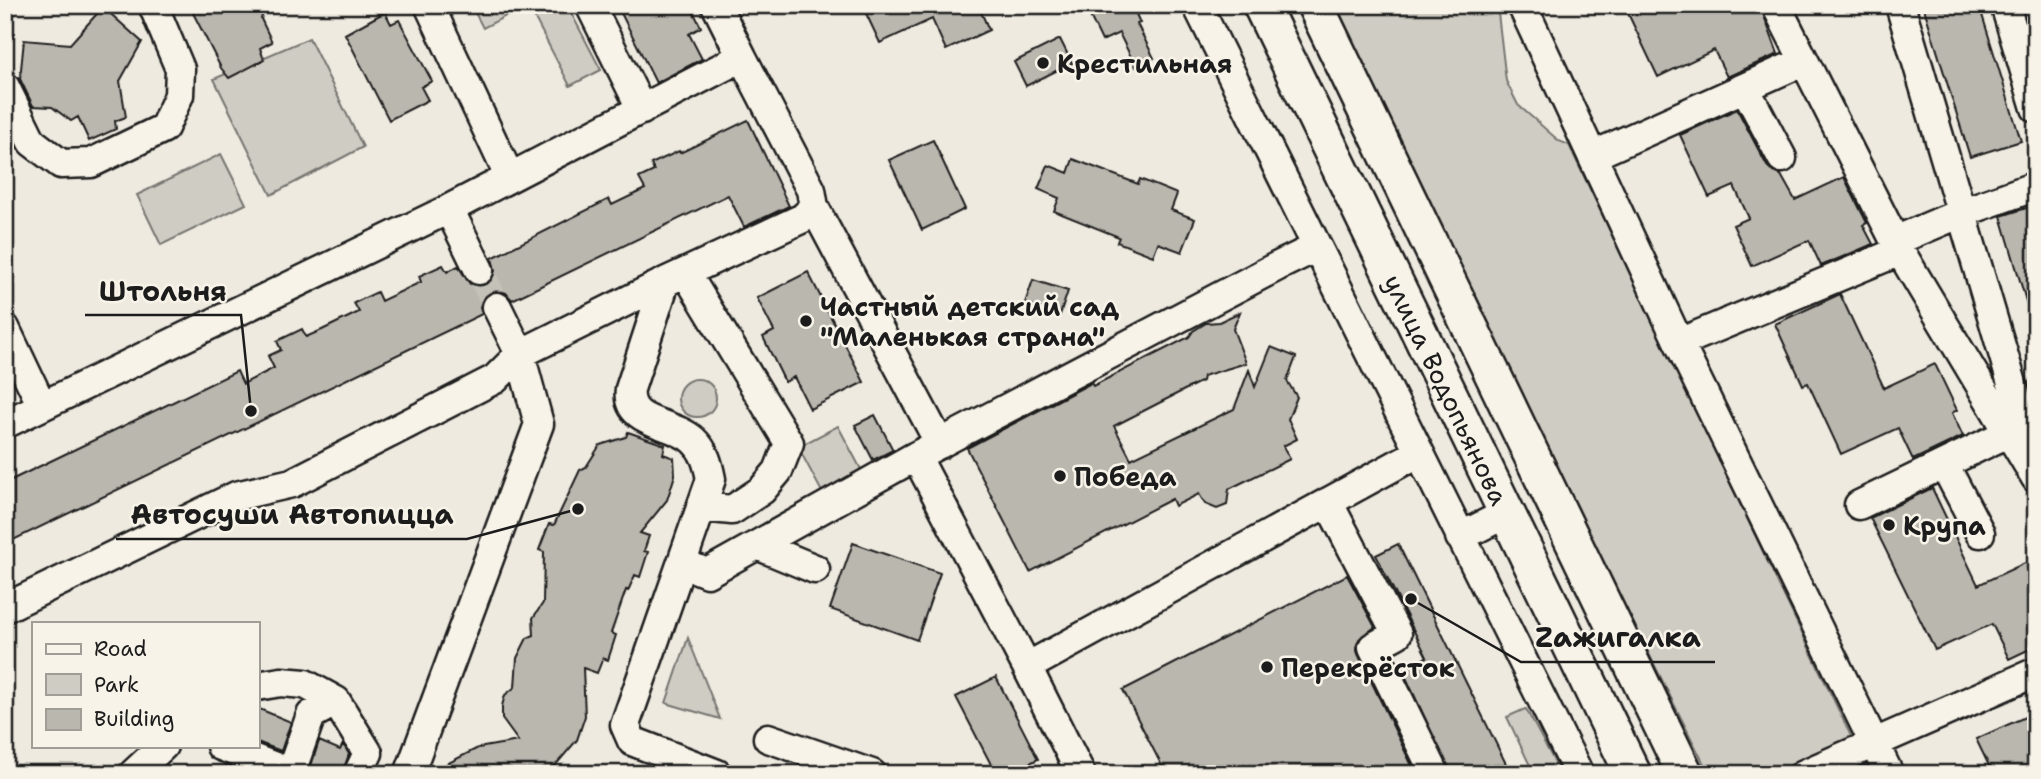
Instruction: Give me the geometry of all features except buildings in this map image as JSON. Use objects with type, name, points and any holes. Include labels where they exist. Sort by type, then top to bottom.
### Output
[{"type":"main road","name":"улица Водопьянова","points":[[1261,5],[1633,774]]},
{"type":"main road","name":"улица Водопьянова","points":[[1315,5],[1685,774]]},
{"type":"street","points":[[5,87],[32,142],[61,164],[91,163],[164,128],[179,95],[180,69],[153,5]]},
{"type":"street","points":[[429,5],[509,176]]},
{"type":"street","points":[[590,5],[642,110]]},
{"type":"street","points":[[716,5],[811,190],[814,207],[1027,667],[1070,770]]},
{"type":"street","points":[[1197,5],[1579,774]]},
{"type":"street","points":[[1522,5],[1679,344],[1889,774]]},
{"type":"street","points":[[1776,5],[1897,246],[2036,478]]},
{"type":"street","points":[[1900,5],[2036,464]]},
{"type":"street","points":[[2005,5],[2036,108]]},
{"type":"street","points":[[5,424],[449,209],[742,57]]},
{"type":"street","points":[[1592,156],[1804,61]]},
{"type":"street","points":[[1745,88],[1782,158]]},
{"type":"street","points":[[1679,344],[1897,246],[1961,213],[2036,187]]},
{"type":"street","points":[[5,608],[236,496],[292,483],[495,379],[520,354],[803,218],[814,207]]},
{"type":"street","points":[[449,209],[479,270]]},
{"type":"street","points":[[682,563],[707,573],[928,450],[1317,247]]},
{"type":"street","points":[[676,278],[789,443],[778,471],[762,490],[732,510],[702,507]]},
{"type":"street","points":[[676,278],[630,389],[628,401],[634,411],[691,438],[706,457],[711,479],[625,725],[632,741],[717,774]]},
{"type":"street","points":[[409,774],[539,424],[520,354],[497,307]]},
{"type":"street","points":[[5,328],[42,406]]},
{"type":"street","points":[[1859,505],[2008,433]]},
{"type":"street","points":[[1027,667],[1418,453]]},
{"type":"street","points":[[1944,464],[1980,533]]},
{"type":"street","points":[[1328,502],[1396,634],[1373,647],[1435,774]]},
{"type":"street","points":[[1460,537],[1507,513]]},
{"type":"street","points":[[757,545],[815,569]]},
{"type":"street","points":[[1804,774],[2036,672]]},
{"type":"street","points":[[259,686],[281,682],[305,684],[336,701],[368,753],[358,774]]},
{"type":"street","points":[[226,748],[292,773],[311,715],[336,701]]},
{"type":"street","points":[[768,738],[872,774]]},
{"type":"street","points":[[133,774],[161,748]]},
{"type":"green space","points":[[471,5],[527,5],[483,28]]},
{"type":"green space","points":[[528,5],[567,5],[601,70],[570,86]]},
{"type":"green space","points":[[1333,5],[1497,5],[1506,81],[1518,105],[1559,141],[1569,145],[1869,774],[1790,774],[1794,764],[1769,774],[1709,774]]},
{"type":"green space","points":[[309,38],[363,147],[271,195],[214,79]]},
{"type":"green space","points":[[221,154],[246,204],[161,245],[137,195]]},
{"type":"green space","points":[[697,379],[711,384],[716,398],[711,412],[697,417],[683,412],[678,398],[683,384]]},
{"type":"green space","points":[[838,426],[863,473],[823,494],[798,447]]},
{"type":"green space","points":[[688,638],[720,719],[666,703]]},
{"type":"green space","points":[[1526,709],[1561,774],[1534,774],[1507,717]]},
{"type":"tunnel","points":[[479,270],[497,307]]},
{"type":"place","name":"Крестильная","points":[[1043,63]]},
{"type":"place","name":"Частный детский сад \"Маленькая страна\"","points":[[806,321]]},
{"type":"place","name":"Штольня","points":[[251,411]]},
{"type":"place","name":"Победа","points":[[1060,476]]},
{"type":"place","name":"Автосуши Автопицца","points":[[578,509]]},
{"type":"place","name":"Крупа","points":[[1889,525]]},
{"type":"place","name":"Zажигалка","points":[[1411,599]]},
{"type":"place","name":"Перекрёсток","points":[[1267,667]]}]
